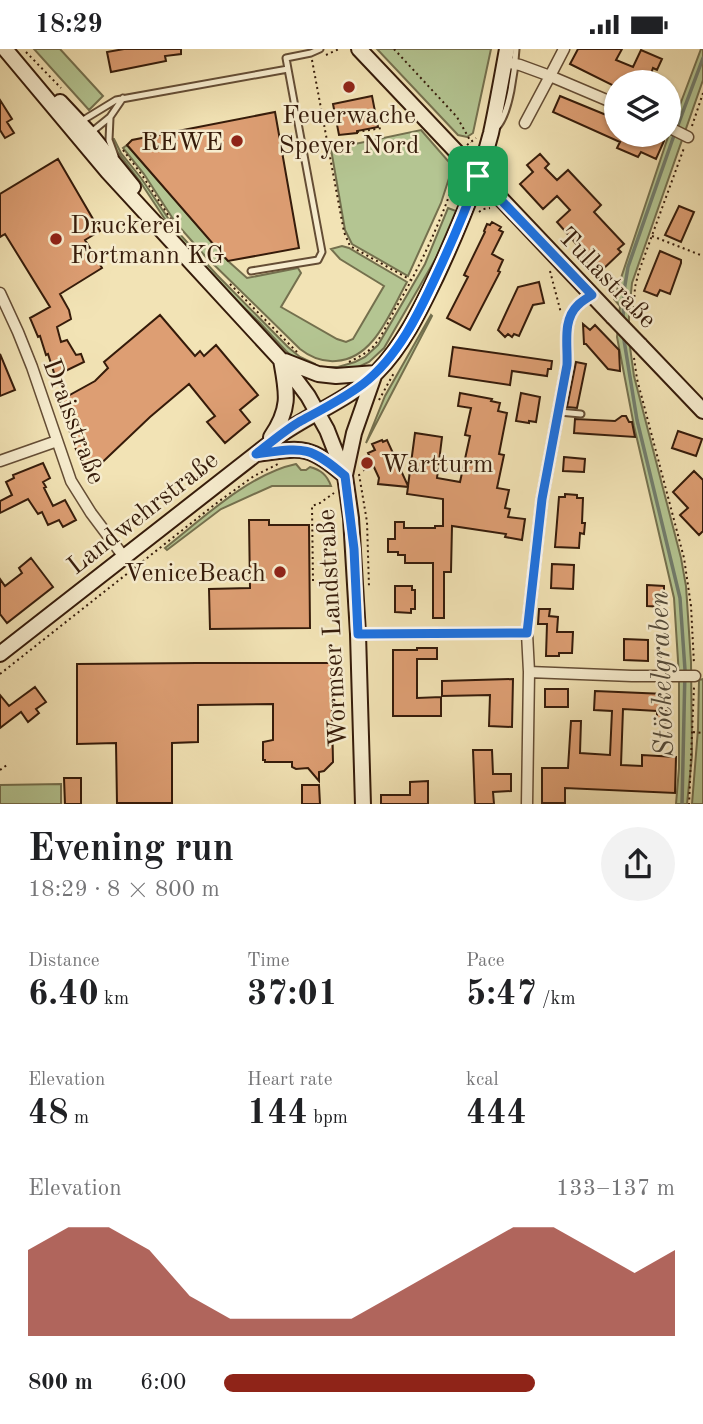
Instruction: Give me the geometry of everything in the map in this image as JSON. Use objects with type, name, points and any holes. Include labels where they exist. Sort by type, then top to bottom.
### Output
[{"type":"main road","points":[[6,49],[122,172],[178,247]]},
{"type":"main road","name":"Tullastraße","points":[[359,49],[613,317],[637,349],[703,411]]},
{"type":"main road","points":[[339,480],[376,373],[394,352],[429,292],[457,232],[491,132],[509,54]]},
{"type":"main road","points":[[81,131],[108,172],[178,247]]},
{"type":"main road","name":"Wormser Landstraße","points":[[178,247],[281,360],[308,396],[327,430],[354,549],[363,804]]},
{"type":"main road","points":[[256,454],[280,425],[286,405],[281,360],[318,374],[336,376],[376,373]]},
{"type":"main road","name":"Landwehrstraße","points":[[0,654],[290,428],[347,396],[376,373]]},
{"type":"main road","points":[[256,454],[288,450],[316,453],[339,480]]},
{"type":"street","points":[[525,123],[564,49]]},
{"type":"street","points":[[509,54],[550,76],[604,99]]},
{"type":"street","points":[[681,133],[686,135]]},
{"type":"street","name":"Draisstraße","points":[[0,293],[32,367],[65,467],[79,496],[124,557]]},
{"type":"street","points":[[527,804],[527,633],[542,499],[567,365],[566,330],[569,318],[577,306],[592,295]]},
{"type":"street","points":[[0,461],[57,441]]},
{"type":"street","points":[[358,634],[527,633]]},
{"type":"street","points":[[529,672],[632,676],[696,675]]},
{"type":"lane","points":[[251,271],[317,260],[322,252],[286,58],[320,49]]},
{"type":"lane","points":[[81,131],[108,104],[123,98],[288,69]]},
{"type":"lane","points":[[81,131],[110,117],[123,98]]},
{"type":"lane","points":[[110,117],[109,140],[122,172]]},
{"type":"lane","points":[[559,412],[581,414]]},
{"type":"path","points":[[22,49],[65,92]]},
{"type":"path","points":[[394,49],[457,117],[471,142]]},
{"type":"path","points":[[311,53],[344,232],[350,246],[412,280]]},
{"type":"path","points":[[633,323],[634,296],[639,271],[703,93]]},
{"type":"path","points":[[357,132],[382,128]]},
{"type":"path","points":[[467,144],[476,138]]},
{"type":"path","points":[[120,147],[175,225]]},
{"type":"path","points":[[343,363],[360,356],[375,344],[412,280],[447,204],[459,168]]},
{"type":"path","points":[[652,235],[703,256]]},
{"type":"path","points":[[549,263],[566,330]]},
{"type":"path","points":[[230,285],[301,355]]},
{"type":"path","points":[[637,349],[637,379],[684,558],[691,606],[696,675],[689,804]]},
{"type":"path","points":[[0,674],[218,502],[254,476],[284,462]]},
{"type":"path","points":[[336,501],[335,493],[339,480]]},
{"type":"path","points":[[313,581],[312,506],[335,493]]},
{"type":"path","points":[[692,732],[703,733]]},
{"type":"path","points":[[0,770],[7,765]]},
{"type":"green space","points":[[34,49],[60,49],[103,96],[89,110]]},
{"type":"green space","points":[[377,49],[491,49],[473,133],[467,137],[458,135]]},
{"type":"green space","points":[[703,49],[703,80],[681,143],[681,102]]},
{"type":"green space","points":[[421,130],[452,169],[441,203],[408,276],[352,244],[345,230],[331,149]]},
{"type":"green space","points":[[112,139],[176,230],[288,347],[315,364],[315,369],[286,351],[174,233],[117,151]]},
{"type":"green space","points":[[127,145],[228,261],[247,278],[298,268],[301,273],[281,307],[337,339],[346,342],[353,339],[384,286],[340,259],[331,249],[342,246],[349,248],[407,282],[371,343],[361,352],[336,361],[316,358],[300,349],[205,256],[175,222],[144,174],[123,148]]},
{"type":"green space","points":[[665,147],[680,147],[632,283],[629,340],[634,376],[686,586],[691,662],[692,756],[687,804],[676,804],[679,768],[679,676],[674,598],[634,426],[617,337],[620,306],[614,299]]},
{"type":"green space","points":[[448,208],[456,211],[436,258],[384,348],[369,362],[356,368],[321,371],[322,367],[338,367],[355,362],[378,345],[425,264]]},
{"type":"green space","points":[[432,316],[366,443],[385,396]]},
{"type":"green space","points":[[296,464],[301,470],[310,467],[320,471],[331,486],[272,486],[221,509],[167,550],[165,548],[244,487],[278,469]]},
{"type":"green space","points":[[703,679],[703,804],[692,804],[699,680]]},
{"type":"green space","points":[[61,784],[61,804],[0,804],[0,785]]},
{"type":"building","points":[[124,49],[181,49],[181,54],[165,56],[166,61],[111,72],[107,52]]},
{"type":"building","points":[[578,49],[622,49],[616,60],[633,67],[641,50],[662,59],[657,70],[604,70],[604,81],[570,64]]},
{"type":"building","points":[[372,96],[378,127],[339,135],[333,104]]},
{"type":"building","points":[[560,96],[604,114],[604,135],[553,112]]},
{"type":"building","points":[[0,100],[12,119],[7,122],[14,133],[5,138],[0,130]]},
{"type":"building","points":[[275,112],[299,248],[228,261],[127,145],[132,140]]},
{"type":"building","points":[[661,147],[656,159],[641,152],[638,157],[617,148]]},
{"type":"building","points":[[540,154],[549,164],[545,168],[557,180],[568,170],[601,205],[594,212],[624,244],[618,249],[621,252],[601,271],[592,261],[589,264],[583,258],[586,255],[557,222],[570,210],[557,196],[543,209],[520,184],[533,172],[527,165]]},
{"type":"building","points":[[58,159],[100,231],[85,240],[102,268],[60,294],[71,319],[57,327],[61,342],[67,340],[76,355],[81,354],[84,362],[55,376],[48,354],[46,355],[30,318],[50,307],[5,234],[0,237],[0,194]]},
{"type":"building","points":[[679,206],[694,212],[681,242],[665,235]]},
{"type":"building","points":[[492,222],[501,227],[499,230],[503,232],[492,254],[503,260],[498,271],[500,272],[470,330],[447,318],[468,277],[464,275],[487,224]]},
{"type":"building","points":[[660,251],[681,260],[681,263],[670,294],[660,290],[657,296],[644,291]]},
{"type":"building","points":[[539,282],[544,303],[533,305],[519,336],[514,334],[512,337],[508,334],[505,337],[498,330],[518,287]]},
{"type":"building","points":[[160,315],[195,356],[200,351],[204,356],[216,345],[258,395],[240,410],[250,422],[225,443],[207,422],[215,416],[189,384],[90,474],[80,461],[59,401],[95,381],[108,368],[104,362]]},
{"type":"building","points":[[583,324],[590,330],[595,325],[619,350],[620,371],[608,369],[584,344]]},
{"type":"building","points":[[453,347],[552,361],[551,369],[548,369],[547,376],[512,371],[510,385],[449,376]]},
{"type":"building","points":[[0,354],[15,390],[0,396]]},
{"type":"building","points":[[576,362],[586,364],[577,408],[567,407]]},
{"type":"building","points":[[460,393],[492,399],[491,401],[500,403],[498,411],[507,413],[499,454],[504,455],[497,488],[509,490],[505,508],[510,509],[508,517],[525,519],[522,540],[505,537],[506,534],[452,526],[451,572],[444,572],[444,618],[433,618],[433,563],[405,563],[405,555],[388,552],[388,539],[395,539],[395,522],[404,522],[404,528],[443,526],[443,499],[407,494],[408,487],[378,484],[379,478],[373,465],[364,470],[361,462],[370,457],[368,453],[375,450],[372,444],[387,440],[408,486],[415,433],[442,437],[437,478],[460,482],[470,436],[465,435],[471,408],[458,406]]},
{"type":"building","points":[[521,393],[540,397],[536,422],[516,421]]},
{"type":"building","points":[[622,416],[632,422],[635,437],[574,433],[575,419],[615,421]]},
{"type":"building","points":[[678,431],[702,439],[696,456],[672,448]]},
{"type":"building","points":[[564,457],[585,459],[584,472],[563,471]]},
{"type":"building","points":[[43,463],[50,478],[43,482],[46,487],[44,488],[53,506],[65,500],[76,520],[63,527],[59,520],[48,525],[42,512],[38,514],[28,499],[0,513],[0,501],[12,495],[6,482],[14,478],[13,475]]},
{"type":"building","points":[[694,471],[703,480],[703,531],[699,535],[680,515],[688,508],[673,492]]},
{"type":"building","points":[[565,494],[583,498],[582,523],[585,523],[584,534],[580,533],[579,548],[555,547],[559,497],[565,497]]},
{"type":"building","points":[[249,520],[269,520],[269,525],[309,525],[310,628],[210,629],[209,589],[250,588]]},
{"type":"building","points":[[31,558],[53,587],[7,623],[0,614],[0,579],[5,586],[22,573],[19,568]]},
{"type":"building","points":[[552,564],[574,565],[573,589],[551,588]]},
{"type":"building","points":[[647,585],[664,586],[664,607],[647,606]]},
{"type":"building","points":[[395,586],[412,586],[412,590],[415,590],[415,609],[411,609],[411,613],[395,612]]},
{"type":"building","points":[[539,609],[550,609],[549,616],[558,617],[557,632],[573,632],[572,653],[546,656],[547,624],[538,624]]},
{"type":"building","points":[[624,639],[648,640],[648,661],[624,660]]},
{"type":"building","points":[[437,648],[437,659],[417,659],[417,698],[441,697],[441,716],[393,716],[393,650]]},
{"type":"building","points":[[331,663],[333,762],[319,772],[319,781],[308,768],[296,769],[292,767],[292,762],[263,760],[263,742],[273,740],[273,704],[198,705],[198,742],[172,743],[172,803],[117,803],[116,743],[77,744],[77,664]]},
{"type":"building","points":[[513,679],[512,727],[489,726],[490,695],[442,696],[442,681]]},
{"type":"building","points":[[35,687],[46,702],[36,709],[39,713],[28,722],[21,712],[0,728],[0,695],[9,706]]},
{"type":"building","points":[[545,689],[568,689],[568,707],[545,707]]},
{"type":"building","points":[[595,691],[665,694],[664,711],[667,711],[667,723],[657,723],[657,711],[623,709],[621,765],[642,766],[642,755],[676,757],[675,793],[565,788],[565,803],[542,803],[542,768],[568,768],[571,721],[581,721],[580,753],[610,755],[612,711],[594,710]]},
{"type":"building","points":[[473,750],[492,750],[493,774],[511,774],[511,791],[493,792],[494,804],[475,804]]},
{"type":"building","points":[[64,778],[81,778],[81,804],[65,804]]},
{"type":"building","points":[[428,781],[428,804],[381,804],[381,795],[410,795],[410,782]]},
{"type":"building","points":[[302,785],[319,785],[320,804],[302,804]]},
{"type":"waterway","name":"Stöckelgraben","points":[[623,322],[628,267],[703,58]]},
{"type":"waterway","name":"Stöckelgraben","points":[[623,334],[637,420],[680,598],[685,670],[682,804]]},
{"type":"place","name":"Feuerwache Speyer Nord","points":[[349,87]]},
{"type":"place","name":"REWE","points":[[237,141]]},
{"type":"place","name":"Druckerei Fortmann KG","points":[[56,239]]},
{"type":"place","name":"Wartturm","points":[[367,463]]},
{"type":"place","name":"VeniceBeach","points":[[280,572]]},
{"type":"route","points":[[478,176],[592,295],[577,306],[569,318],[566,330],[567,365],[542,499],[527,633],[358,634],[352,518],[345,476],[316,453],[300,449],[256,454],[290,428],[347,396],[376,373],[394,352],[429,292],[466,211],[478,176]]}]
